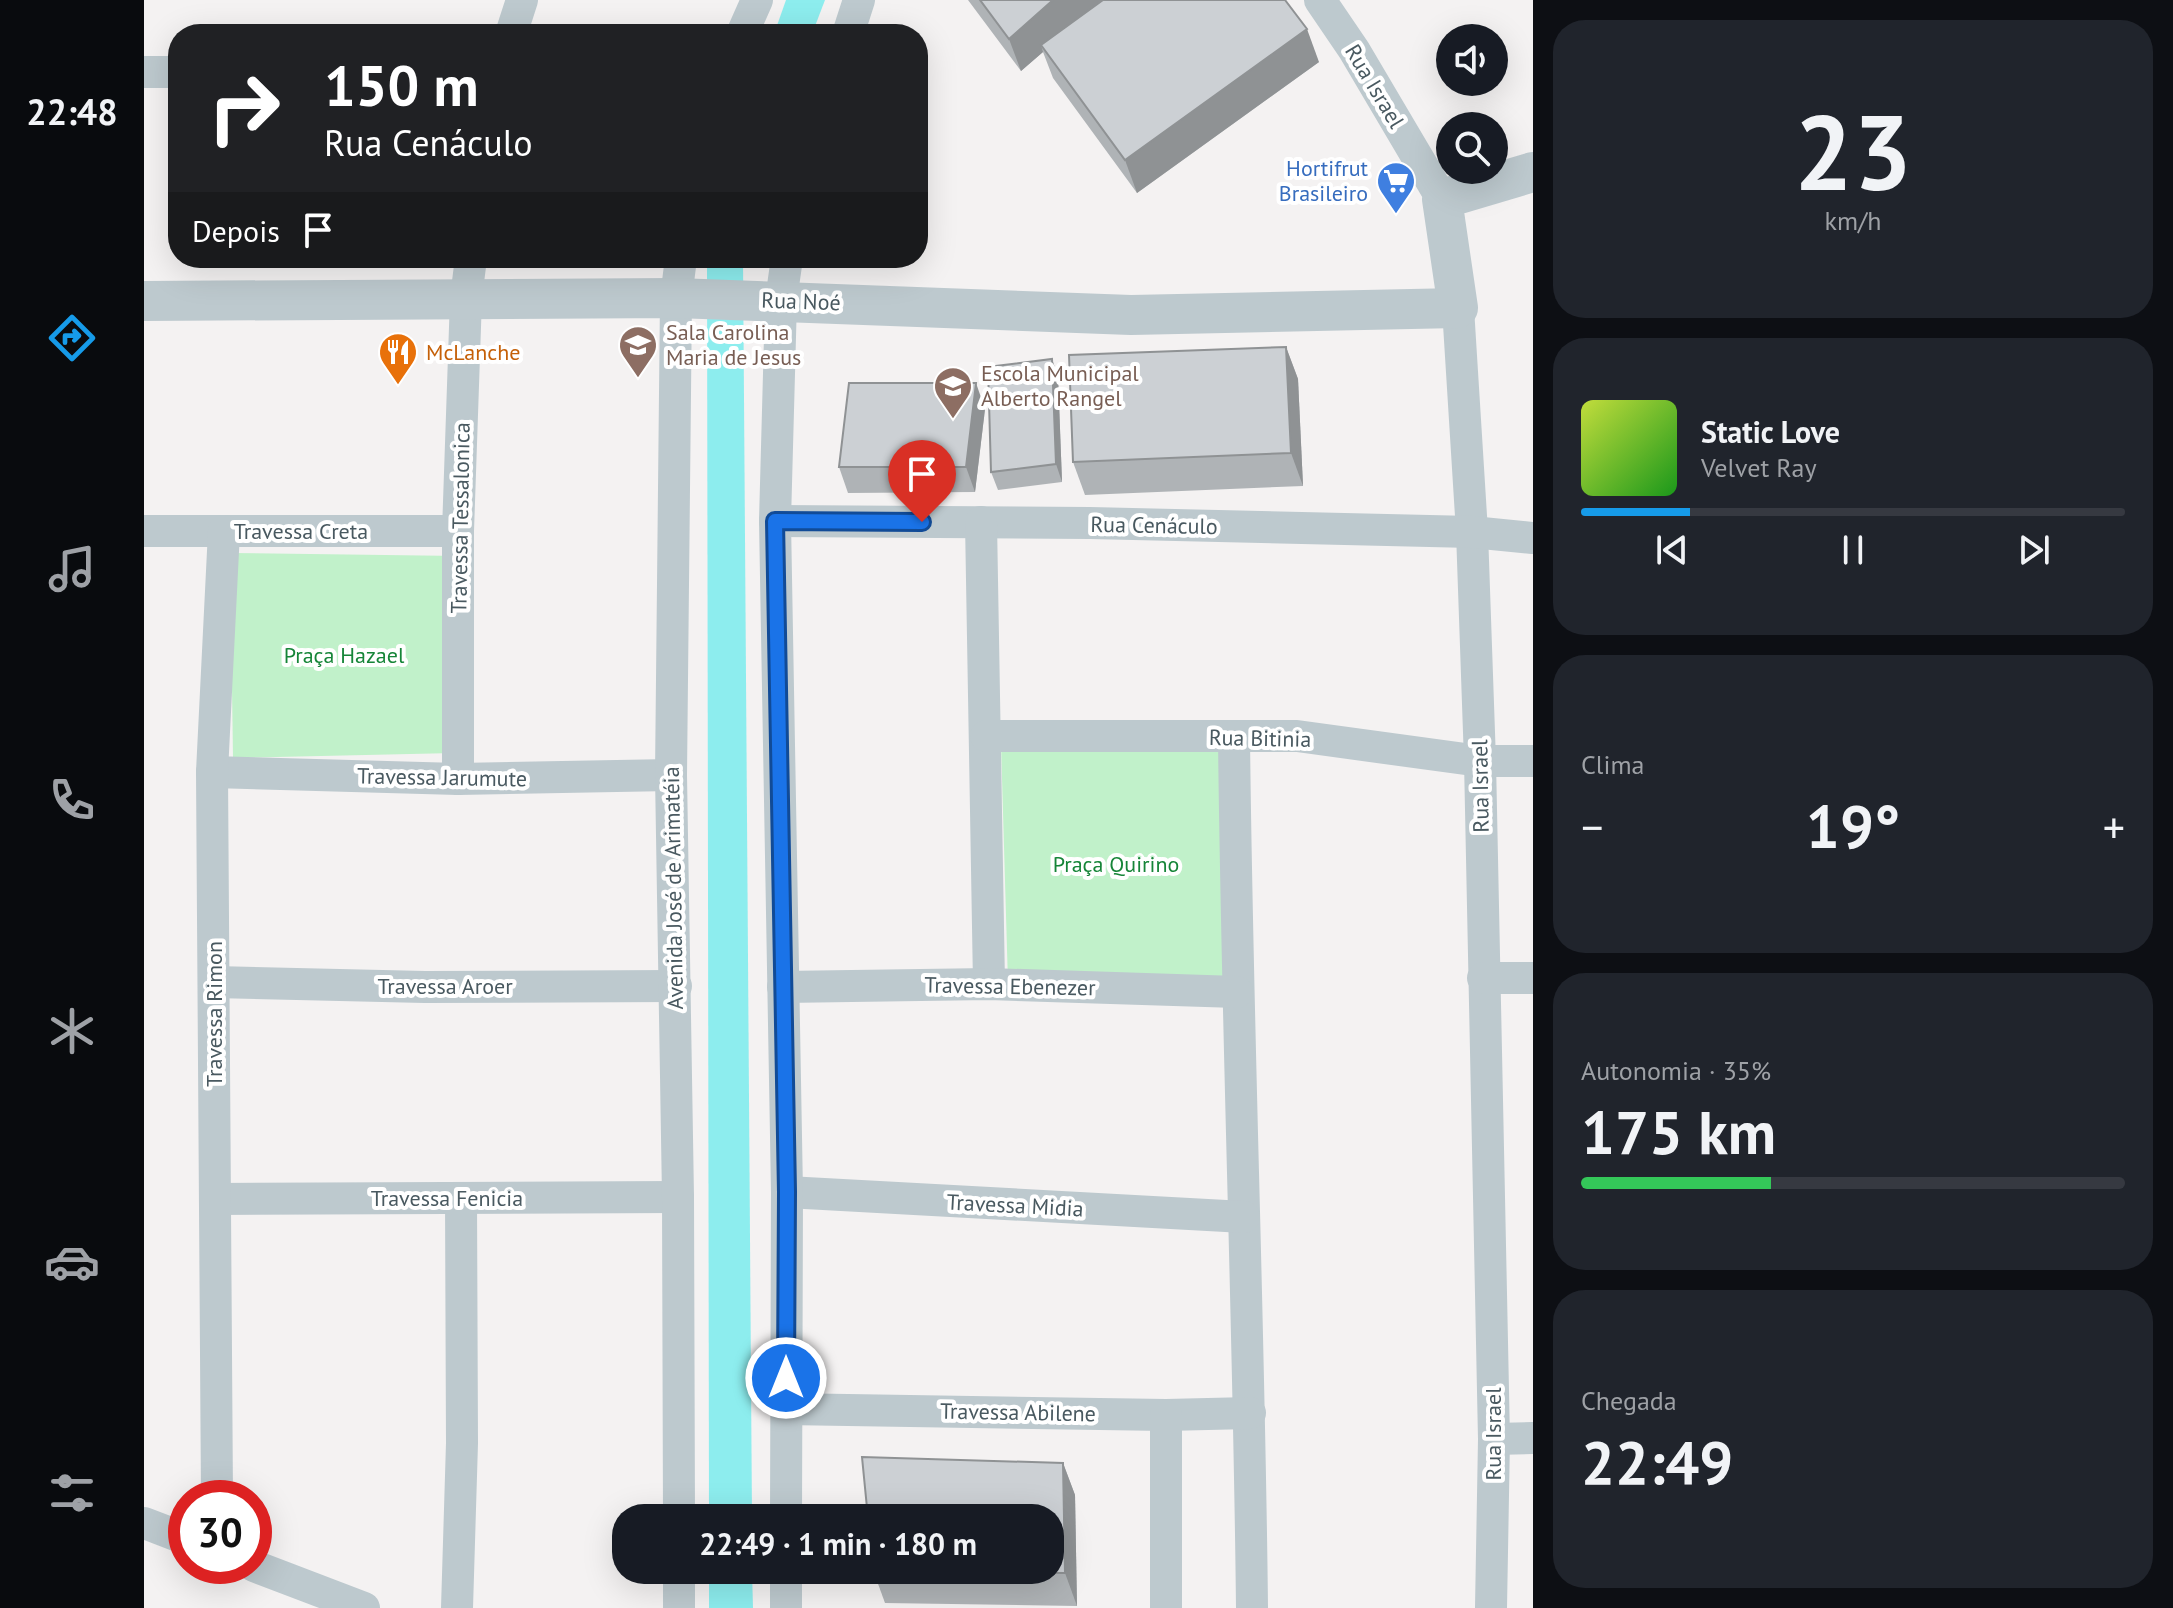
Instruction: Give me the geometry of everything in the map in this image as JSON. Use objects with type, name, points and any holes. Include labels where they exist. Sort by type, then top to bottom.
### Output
[{"type":"street","points":[[514,24],[522,0]]},
{"type":"street","points":[[746,24],[757,0]]},
{"type":"street","points":[[851,24],[859,0]]},
{"type":"street","name":"Rua Israel","points":[[1320,0],[1354,50],[1442,199],[1458,308],[1472,532],[1480,761],[1494,1439],[1491,1608]]},
{"type":"street","points":[[144,72],[168,72]]},
{"type":"street","points":[[1442,199],[1533,172]]},
{"type":"street","name":"Travessa Tessalonica","points":[[458,779],[458,531],[466,298],[470,268]]},
{"type":"street","name":"Avenida José de Arimatéia","points":[[679,1504],[676,986],[671,775],[681,268]]},
{"type":"street","points":[[784,268],[774,300],[787,1192],[786,1504]]},
{"type":"street","name":"Rua Noé","points":[[144,301],[681,298],[1131,315],[1458,308]]},
{"type":"street","name":"Rua Cenáculo","points":[[775,521],[1472,532],[1533,538]]},
{"type":"street","points":[[981,522],[989,984]]},
{"type":"street","name":"Travessa Creta","points":[[144,531],[458,531]]},
{"type":"street","name":"Travessa Rimon","points":[[217,1480],[212,772],[224,531]]},
{"type":"street","name":"Rua Bitinia","points":[[986,736],[1297,736],[1480,761],[1533,761]]},
{"type":"street","points":[[1234,737],[1252,1608]]},
{"type":"street","name":"Travessa Jarumute","points":[[212,772],[458,779],[671,775]]},
{"type":"street","points":[[1483,978],[1533,978]]},
{"type":"street","name":"Travessa Aroer","points":[[214,982],[425,987],[676,986]]},
{"type":"street","name":"Travessa Ebenezer","points":[[783,987],[989,984],[1237,992]]},
{"type":"street","name":"Travessa Midia","points":[[787,1192],[1244,1217]]},
{"type":"street","name":"Travessa Fenicia","points":[[215,1199],[678,1197]]},
{"type":"street","points":[[457,1608],[462,1443],[461,1199]]},
{"type":"street","name":"Travessa Abilene","points":[[786,1409],[1166,1415],[1250,1413]]},
{"type":"street","points":[[1166,1415],[1166,1608]]},
{"type":"street","points":[[1494,1439],[1533,1438]]},
{"type":"street","points":[[144,1523],[168,1532]]},
{"type":"street","points":[[272,1573],[364,1608]]},
{"type":"street","points":[[679,1584],[679,1608]]},
{"type":"street","points":[[786,1584],[786,1608]]},
{"type":"green space","name":"Praça Hazael","points":[[230,553],[460,556],[455,753],[233,758]]},
{"type":"green space","name":"Praça Quirino","points":[[1001,744],[1228,745],[1228,989],[1008,983]]},
{"type":"water","points":[[786,0],[825,0],[816,24],[778,24]]},
{"type":"water","points":[[707,268],[743,268],[752,1504],[709,1504]]},
{"type":"water","points":[[709,1584],[752,1584],[753,1608],[709,1608]]},
{"type":"building","points":[[980,0],[1053,0],[1009,39]]},
{"type":"building","points":[[1103,0],[1285,0],[1307,29],[1125,160],[1041,45]]},
{"type":"building","points":[[1286,347],[1291,453],[1073,462],[1069,355]]},
{"type":"building","points":[[1052,359],[1056,464],[991,472],[988,367]]},
{"type":"building","points":[[849,383],[976,383],[966,467],[839,467]]},
{"type":"building","points":[[862,1457],[1063,1463],[1064,1504],[867,1504]]},
{"type":"place","name":"Hortifrut Brasileiro","points":[[1396,215]]},
{"type":"place","name":"Sala Carolina Maria de Jesus","points":[[638,379]]},
{"type":"place","name":"McLanche","points":[[398,386]]},
{"type":"place","name":"Escola Municipal Alberto Rangel","points":[[953,420]]},
{"type":"route","points":[[786,1378],[787,1192],[775,521],[922,522]]}]
